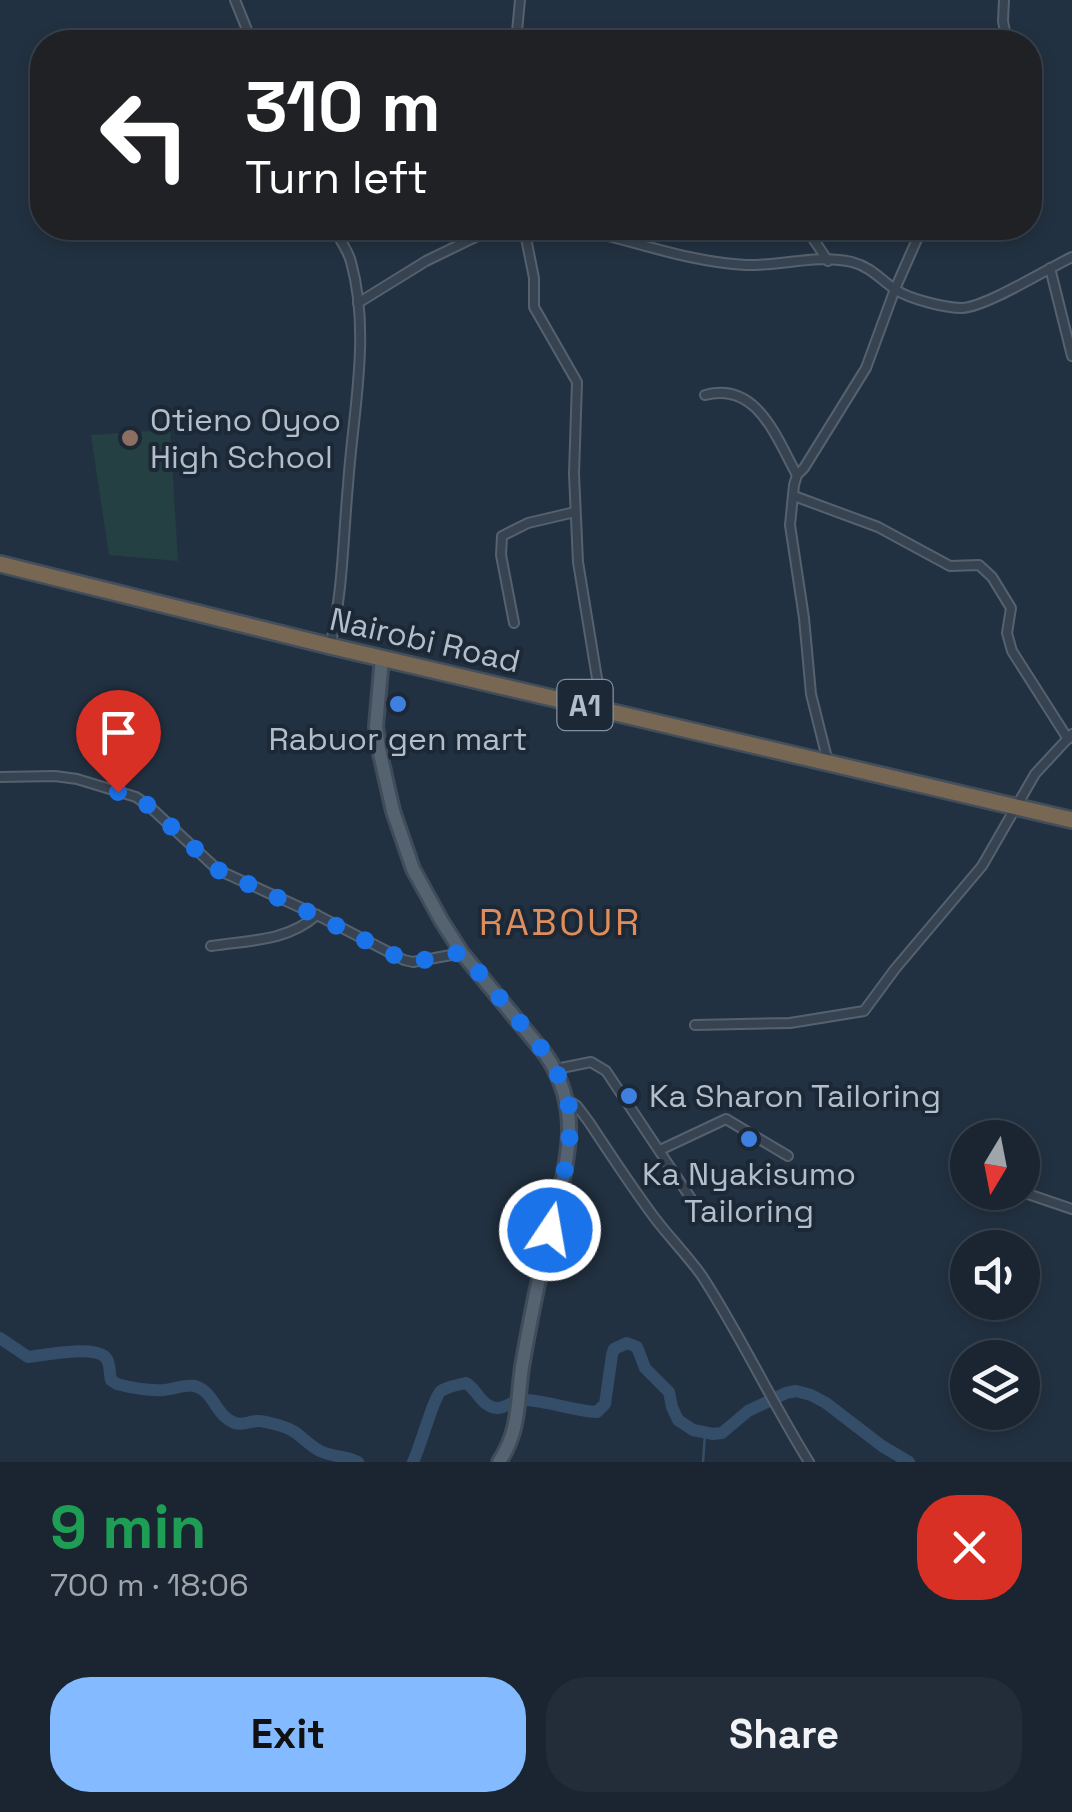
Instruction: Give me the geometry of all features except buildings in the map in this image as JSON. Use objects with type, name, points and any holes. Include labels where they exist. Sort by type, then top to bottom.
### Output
[{"type":"highway","name":"Nairobi Road","points":[[0,564],[330,646],[1072,820]]},
{"type":"main road","points":[[382,658],[376,726],[379,749],[412,869],[462,952],[556,1069],[568,1100],[569,1136],[522,1369],[519,1408],[499,1462]]},
{"type":"street","points":[[235,0],[247,30]]},
{"type":"street","points":[[517,30],[520,0]]},
{"type":"street","points":[[1004,0],[1005,30]]},
{"type":"street","points":[[330,646],[338,611],[361,352],[350,258],[340,240]]},
{"type":"street","points":[[358,303],[470,240]]},
{"type":"street","points":[[526,240],[534,278],[534,306],[576,382],[574,474],[578,562],[602,710]]},
{"type":"street","points":[[624,240],[709,261],[749,265],[846,261],[868,267],[909,296],[964,308],[1072,257]]},
{"type":"street","points":[[814,240],[828,261]]},
{"type":"street","points":[[829,764],[811,694],[790,525],[797,475],[866,368],[917,240]]},
{"type":"street","points":[[1050,268],[1072,356]]},
{"type":"street","points":[[704,395],[740,394],[761,413],[797,475]]},
{"type":"street","points":[[695,1025],[790,1023],[864,1011],[895,968],[982,866],[1035,774],[1070,737],[1012,651],[1007,633],[1011,608],[992,577],[979,566],[950,566],[878,527],[794,496]]},
{"type":"street","points":[[514,623],[500,555],[502,536],[528,523],[575,512]]},
{"type":"street","points":[[0,777],[55,776],[136,797],[218,870],[414,962],[462,952]]},
{"type":"street","points":[[211,946],[268,940],[304,926],[317,916]]},
{"type":"street","points":[[556,1069],[591,1062],[606,1071],[700,1212]]},
{"type":"street","points":[[568,1100],[577,1106],[704,1280],[808,1462]]},
{"type":"street","points":[[660,1150],[726,1119],[788,1156]]},
{"type":"street","points":[[1040,1198],[1072,1209]]},
{"type":"green space","points":[[170,430],[178,561],[109,555],[91,435]]},
{"type":"waterway","points":[[0,1338],[28,1357],[97,1353],[108,1361],[111,1380],[117,1384],[158,1390],[195,1386],[207,1393],[228,1420],[281,1426],[320,1451],[358,1462]]},
{"type":"waterway","points":[[413,1462],[435,1402],[444,1389],[466,1383],[493,1407],[525,1400],[597,1412],[605,1404],[614,1349],[627,1343],[637,1347],[645,1368],[669,1392],[678,1420],[693,1430],[722,1433],[748,1411],[796,1391],[826,1403],[909,1462]]},
{"type":"waterway","points":[[703,1462],[705,1433]]},
{"type":"place","name":"Otieno Oyoo High School","points":[[130,438]]},
{"type":"place","name":"Rabuor gen mart","points":[[398,704]]},
{"type":"place","name":"Ka Sharon Tailoring","points":[[629,1096]]},
{"type":"place","name":"Ka Nyakisumo Tailoring","points":[[749,1139]]},
{"type":"district","name":"RABOUR","points":[[560,922]]},
{"type":"route","points":[[118,792],[149,806],[218,870],[404,960],[414,962],[462,952],[546,1054],[568,1100],[569,1136],[550,1230]]}]
